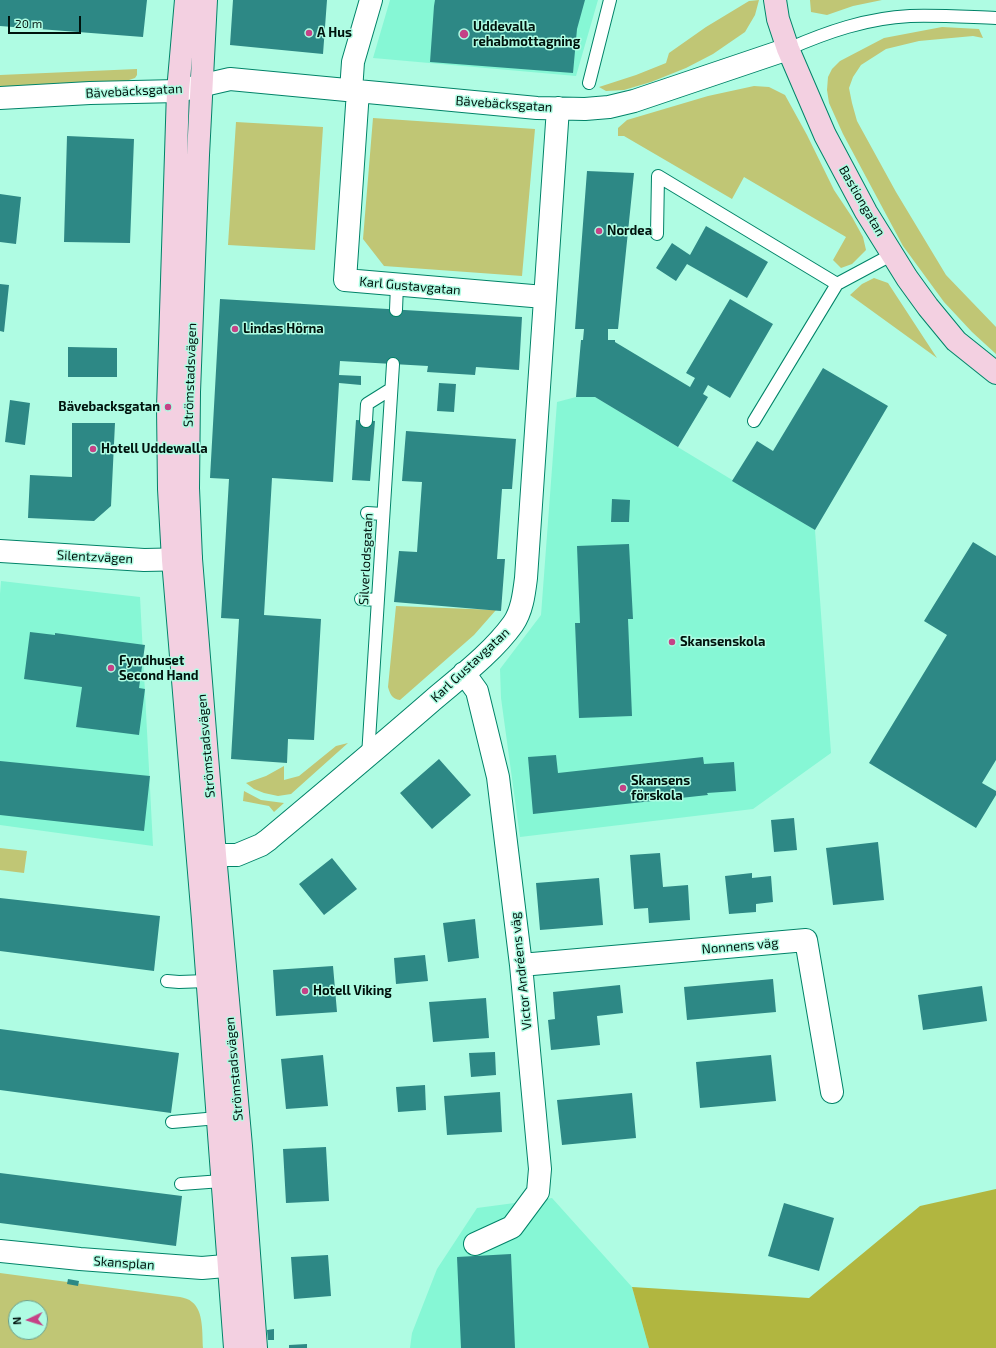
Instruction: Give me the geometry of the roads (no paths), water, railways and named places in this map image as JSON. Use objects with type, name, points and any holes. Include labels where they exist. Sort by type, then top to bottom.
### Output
[{"type":"main road","name":"Strömstadsvägen","points":[[186,0],[178,91],[168,407],[169,489],[182,559],[206,855],[241,1146],[236,1348]]},
{"type":"main road","name":"Strömstadsvägen","points":[[182,559],[188,488],[188,414],[206,0]]},
{"type":"main road","name":"Bastiongatan","points":[[775,0],[778,19],[788,49],[825,135],[866,212],[928,307],[956,341],[996,374]]},
{"type":"main road","name":"Strömstadsvägen","points":[[206,855],[207,981],[222,1181],[256,1348]]},
{"type":"street","points":[[354,91],[353,62],[371,0]]},
{"type":"street","name":"Bävebäcksgatan","points":[[0,98],[90,93],[178,91],[230,79],[538,108],[585,109],[609,107],[634,101],[788,49]]},
{"type":"street","name":"Karl Gustavgatan","points":[[354,91],[345,280],[544,297]]},
{"type":"street","name":"Karl Gustavgatan","points":[[206,855],[238,855],[261,845],[368,756],[464,673],[499,641],[514,623],[522,603],[526,578],[558,108]]},
{"type":"street","name":"Silentzvägen","points":[[0,551],[144,560],[182,559]]},
{"type":"street","name":"Victor Andréens väg","points":[[464,673],[477,691],[498,777],[521,965],[540,1170],[538,1192],[512,1227],[475,1244]]},
{"type":"street","name":"Nonnens väg","points":[[521,965],[806,940],[832,1092]]},
{"type":"street","name":"Skansplan","points":[[0,1251],[80,1259],[202,1268],[239,1265]]},
{"type":"lane","points":[[589,83],[609,23],[610,0]]},
{"type":"lane","name":"Bävebäcksgatan","points":[[788,49],[816,37],[850,26],[877,20],[908,16],[996,18]]},
{"type":"lane","points":[[657,234],[658,176],[837,284]]},
{"type":"lane","points":[[754,421],[837,284],[892,254]]},
{"type":"lane","points":[[396,310],[397,285]]},
{"type":"lane","name":"Silverlodsgatan","points":[[368,756],[393,364]]},
{"type":"lane","points":[[366,421],[367,404],[391,389]]},
{"type":"lane","points":[[366,513],[383,514]]},
{"type":"lane","points":[[361,598],[378,600]]},
{"type":"lane","points":[[167,981],[207,981]]},
{"type":"lane","points":[[172,1122],[218,1118]]},
{"type":"lane","points":[[181,1184],[222,1181]]},
{"type":"place","name":"A Hus","points":[[309,33]]},
{"type":"place","name":"Uddevalla rehabmottagning","points":[[464,34]]},
{"type":"place","name":"Nordea","points":[[599,231]]},
{"type":"place","name":"Lindas Hörna","points":[[235,329]]},
{"type":"place","name":"Bävebacksgatan","points":[[168,407]]},
{"type":"place","name":"Hotell Uddewalla","points":[[93,449]]},
{"type":"place","name":"Skansenskola","points":[[672,642]]},
{"type":"place","name":"Fyndhuset Second Hand","points":[[111,668]]},
{"type":"place","name":"Skansens förskola","points":[[623,788]]},
{"type":"place","name":"Hotell Viking","points":[[305,991]]}]
